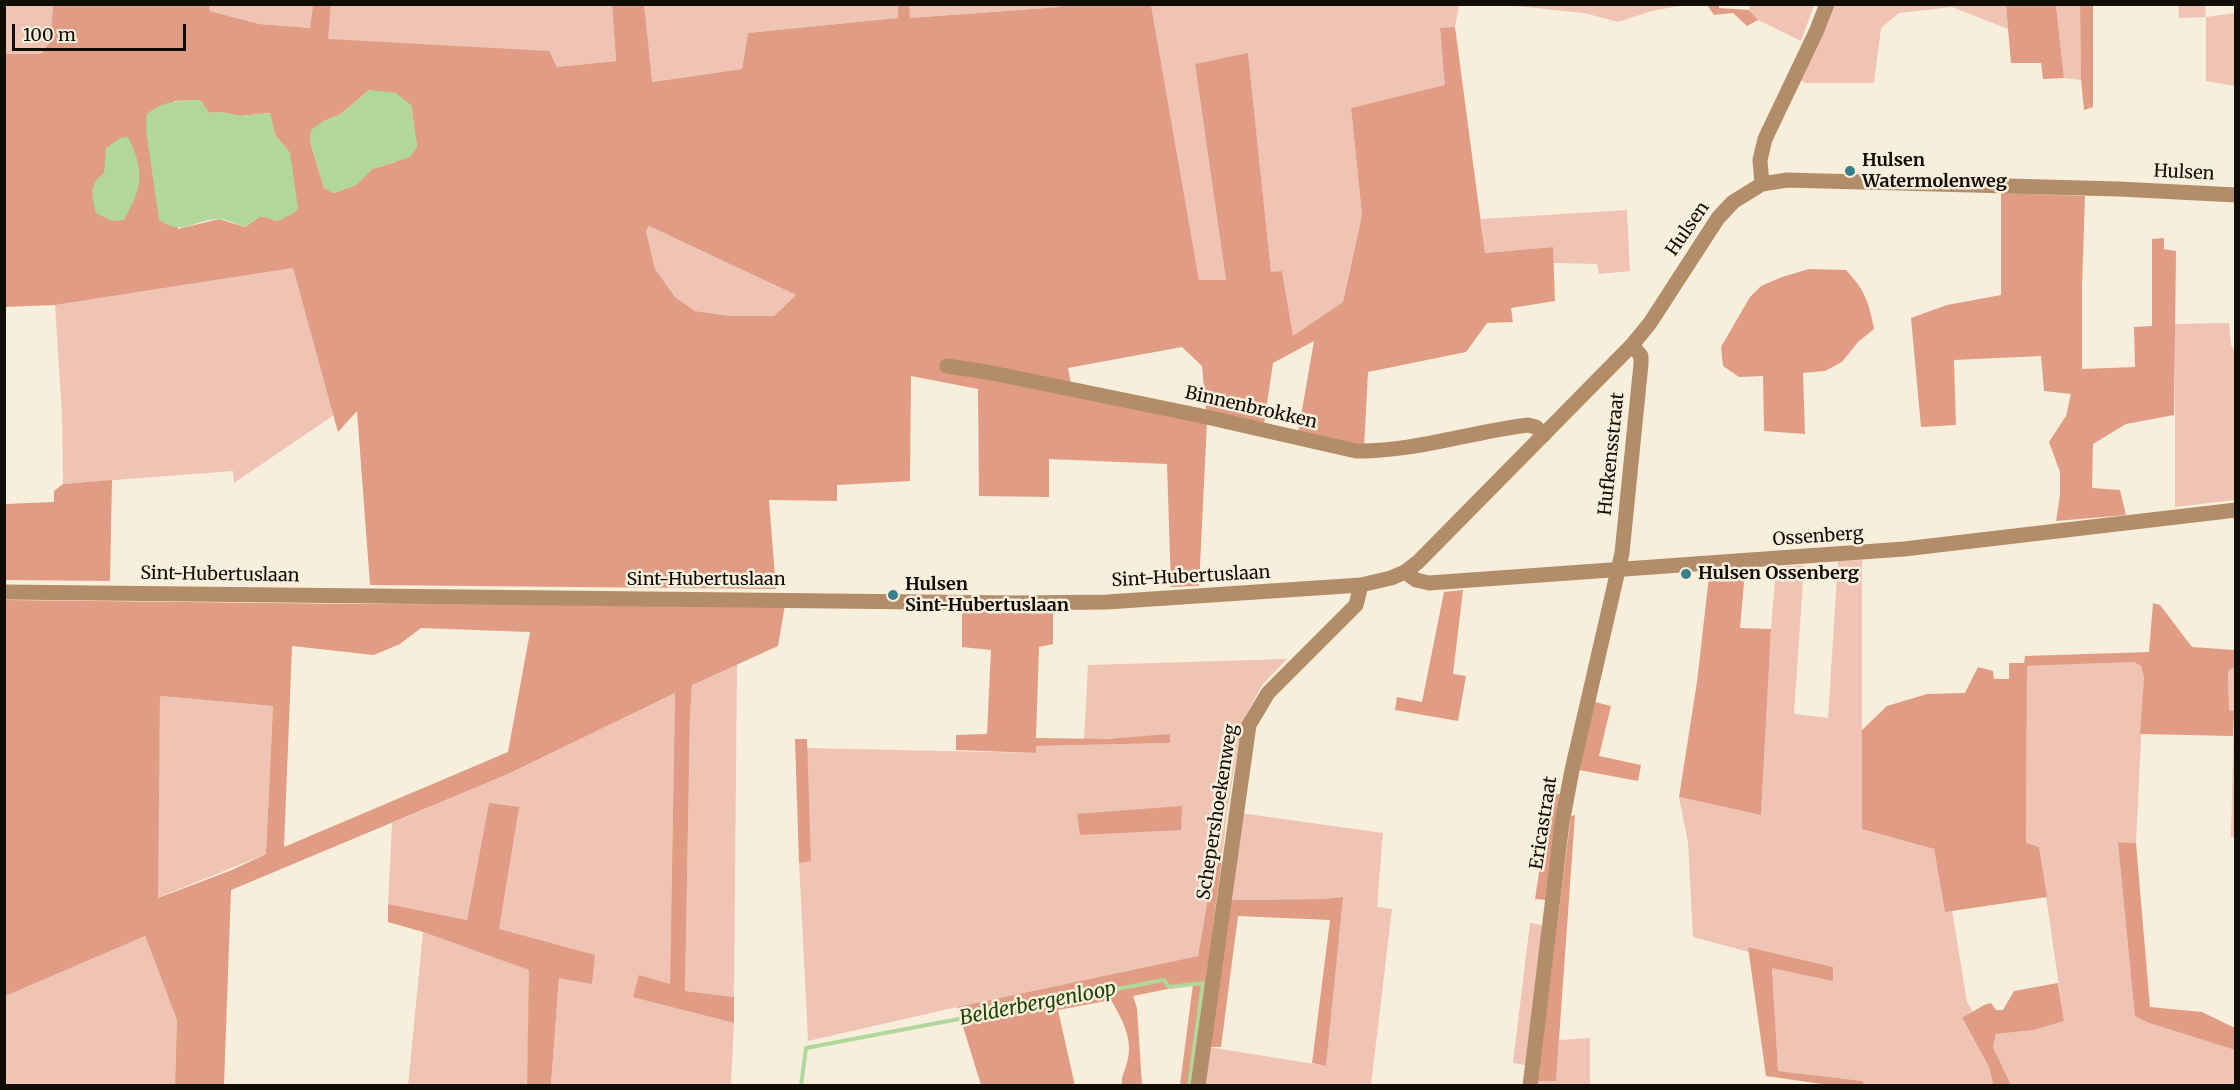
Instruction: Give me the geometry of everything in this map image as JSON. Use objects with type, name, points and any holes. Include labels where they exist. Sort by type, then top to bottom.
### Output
[{"type":"street","points":[[1762,184],[1760,160],[1765,139],[1827,4]]},
{"type":"street","name":"Hulsen","points":[[1405,572],[1428,552],[1632,345],[1650,323],[1718,218],[1733,202],[1762,184],[1787,180],[2119,189],[2235,195]]},
{"type":"street","name":"Hufkensstraat","points":[[1618,570],[1622,553],[1641,364],[1641,356],[1632,345]]},
{"type":"street","name":"Binnenbrokken","points":[[947,366],[1208,417],[1356,451],[1375,451],[1428,443],[1528,425],[1536,427],[1544,435]]},
{"type":"street","name":"Ossenberg","points":[[1405,572],[1416,580],[1430,583],[1904,549],[2235,510]]},
{"type":"street","name":"Ericastraat","points":[[1530,1086],[1564,812],[1618,570]]},
{"type":"street","name":"Sint-Hubertuslaan","points":[[4,592],[1015,603],[1107,602],[1361,585],[1376,583],[1405,572]]},
{"type":"street","name":"Schepershoekenweg","points":[[1198,1086],[1249,725],[1268,693],[1356,605],[1361,585]]},
{"type":"shaded area","points":[[331,4],[328,39],[549,51],[557,67],[616,61],[612,5],[644,4],[652,82],[742,69],[748,33],[898,18],[898,5],[909,5],[910,18],[1063,5],[1151,5],[1199,280],[1226,280],[1195,64],[1248,53],[1271,272],[1282,271],[1293,336],[1343,302],[1362,215],[1351,108],[1445,85],[1440,28],[1455,27],[1485,253],[1553,247],[1555,301],[1511,308],[1513,322],[1487,323],[1466,352],[1368,372],[1364,448],[1298,433],[1314,341],[1273,363],[1264,424],[1206,410],[1202,366],[1182,347],[1068,368],[1071,384],[1207,422],[1199,586],[1171,587],[1167,464],[1049,459],[1049,497],[979,496],[978,389],[911,376],[910,481],[837,485],[837,501],[769,500],[776,589],[370,585],[357,411],[338,432],[293,268],[55,305],[5,307],[4,54],[41,54],[50,42],[53,5],[209,5],[210,11],[259,24],[310,28],[313,5]],"holes":[[[369,90],[411,105],[417,147],[395,162],[372,169],[356,185],[334,193],[324,188],[310,141],[322,122],[341,114]],[[200,100],[209,113],[220,112],[240,116],[270,113],[275,135],[290,153],[278,221],[261,216],[245,227],[219,219],[178,229],[174,101]],[[649,226],[796,295],[774,316],[730,316],[695,311],[675,297],[655,269],[646,231]]]},
{"type":"shaded area","points":[[4,5],[53,5],[50,42],[41,54],[5,54]]},
{"type":"shaded area","points":[[209,5],[313,5],[310,28],[259,24],[210,11]]},
{"type":"shaded area","points":[[331,5],[612,5],[616,61],[557,67],[327,39]]},
{"type":"shaded area","points":[[644,5],[898,5],[898,18],[748,33],[742,69],[651,82]]},
{"type":"shaded area","points":[[909,5],[1063,5],[1061,7],[909,18]]},
{"type":"shaded area","points":[[1151,5],[1459,5],[1455,27],[1440,29],[1446,85],[1351,108],[1362,215],[1343,302],[1293,337],[1282,271],[1271,273],[1248,54],[1195,64],[1226,280],[1199,280]]},
{"type":"shaded area","points":[[1507,5],[1684,5],[1652,11],[1618,22],[1584,13]]},
{"type":"shaded area","points":[[1707,5],[1749,10],[1758,20],[1747,26],[1733,13],[1714,15]]},
{"type":"shaded area","points":[[1750,5],[1814,5],[1801,41],[1758,20],[1749,10]]},
{"type":"shaded area","points":[[1830,5],[2006,5],[2008,29],[1952,7],[1899,13],[1881,28],[1874,83],[1806,83],[1798,79]]},
{"type":"shaded area","points":[[2006,5],[2056,5],[2064,78],[2043,79],[2041,63],[2011,63]]},
{"type":"shaded area","points":[[2056,5],[2080,5],[2081,80],[2064,78]]},
{"type":"shaded area","points":[[2080,5],[2093,5],[2093,107],[2084,110],[2081,80]]},
{"type":"shaded area","points":[[2178,5],[2205,5],[2206,17],[2179,18]]},
{"type":"shaded area","points":[[2235,13],[2235,86],[2206,81],[2206,17]]},
{"type":"shaded area","points":[[369,90],[396,93],[411,105],[417,147],[410,157],[372,169],[356,185],[334,193],[324,188],[310,141],[311,130],[322,122],[341,114]]},
{"type":"shaded area","points":[[200,100],[209,113],[220,112],[240,116],[270,113],[275,135],[290,153],[298,208],[294,213],[278,221],[261,216],[245,227],[218,219],[182,227],[167,225],[159,220],[146,130],[147,114],[166,104]]},
{"type":"shaded area","points":[[128,137],[139,170],[138,188],[124,220],[112,221],[96,213],[92,191],[95,182],[104,173],[106,148],[120,138]]},
{"type":"shaded area","points":[[2001,193],[2085,196],[2082,369],[2135,367],[2134,327],[2152,326],[2152,239],[2164,238],[2164,249],[2176,251],[2174,415],[2126,424],[2093,444],[2092,488],[2120,490],[2126,515],[2056,521],[2060,495],[2060,472],[2049,442],[2066,416],[2071,394],[2044,391],[2041,356],[1954,360],[1956,425],[1921,427],[1911,318],[1947,305],[2001,295]]},
{"type":"shaded area","points":[[1627,210],[1630,271],[1599,274],[1597,264],[1553,263],[1552,247],[1485,253],[1481,219]]},
{"type":"shaded area","points":[[649,226],[796,295],[774,316],[730,316],[695,311],[675,297],[655,269],[646,231]]},
{"type":"shaded area","points":[[293,268],[334,415],[234,483],[233,471],[63,484],[62,414],[55,305]]},
{"type":"shaded area","points":[[1809,269],[1846,270],[1865,297],[1874,329],[1858,342],[1842,362],[1825,371],[1803,373],[1805,434],[1764,431],[1763,376],[1739,377],[1723,366],[1721,347],[1750,297],[1761,286]]},
{"type":"shaded area","points":[[2229,323],[2231,345],[2236,355],[2235,500],[2175,507],[2175,324]]},
{"type":"shaded area","points":[[112,480],[110,581],[5,580],[5,504],[54,502],[54,491],[63,484]]},
{"type":"shaded area","points":[[1862,560],[1862,829],[1934,849],[1945,911],[1952,910],[1967,1002],[1973,1012],[1962,1019],[1989,1067],[1993,1084],[1863,1085],[1863,1081],[1778,1071],[1772,967],[1833,981],[1833,967],[1748,947],[1749,952],[1693,937],[1688,843],[1679,797],[1761,815],[1776,567],[1804,565],[1794,714],[1828,718],[1838,561]]},
{"type":"shaded area","points":[[1745,571],[1740,628],[1771,629],[1761,815],[1679,797],[1697,682],[1709,576]]},
{"type":"shaded area","points":[[1463,590],[1453,674],[1466,676],[1458,721],[1395,710],[1397,697],[1422,702],[1444,592]]},
{"type":"shaded area","points":[[5,600],[785,605],[778,646],[692,685],[685,991],[734,997],[734,1023],[633,997],[639,975],[670,984],[675,693],[508,774],[231,890],[224,1085],[175,1085],[177,1020],[145,936],[5,996]],"holes":[[[421,628],[530,632],[508,752],[284,847],[292,646],[374,655],[400,644]],[[160,696],[273,706],[266,854],[232,870],[158,898]]]},
{"type":"shaded area","points":[[2153,603],[2160,605],[2192,647],[2235,650],[2235,667],[2228,671],[2229,710],[2234,711],[2233,736],[2140,734],[2144,678],[2141,666],[2134,662],[2027,666],[2026,843],[2039,847],[2047,897],[1945,912],[1934,849],[1862,829],[1862,730],[1887,706],[1927,694],[1965,693],[1978,667],[1993,671],[1994,679],[2009,679],[2009,663],[2024,663],[2025,656],[2149,652]]},
{"type":"shaded area","points":[[962,610],[1053,610],[1053,644],[1039,647],[1036,738],[1106,739],[1170,734],[1170,743],[1036,746],[1036,753],[956,750],[956,735],[987,734],[991,650],[962,647]]},
{"type":"shaded area","points":[[1287,659],[1262,685],[1246,715],[1240,734],[1222,858],[1215,857],[1198,956],[808,1041],[799,863],[811,860],[806,748],[1035,753],[1036,746],[1170,743],[1170,735],[1084,740],[1088,665]]},
{"type":"shaded area","points":[[2134,662],[2141,666],[2144,678],[2136,843],[2118,842],[2149,1023],[2235,1050],[2235,1085],[2011,1085],[1993,1047],[1996,1034],[2034,1030],[2064,1021],[2039,847],[2026,844],[2027,666]]},
{"type":"shaded area","points":[[737,663],[734,997],[685,991],[692,685]]},
{"type":"shaded area","points":[[2235,667],[2235,837],[2231,837],[2234,711],[2229,710],[2228,670]]},
{"type":"shaded area","points":[[675,693],[670,984],[633,996],[734,1023],[731,1085],[551,1085],[559,978],[499,929],[489,803],[467,920],[388,904],[392,823],[508,774]]},
{"type":"shaded area","points":[[160,696],[273,706],[266,854],[157,898]]},
{"type":"shaded area","points":[[1595,702],[1611,706],[1599,756],[1641,765],[1638,781],[1579,770]]},
{"type":"shaded area","points":[[795,739],[807,739],[811,861],[799,863]]},
{"type":"shaded area","points":[[1551,794],[1560,794],[1546,900],[1535,899]]},
{"type":"shaded area","points":[[489,803],[519,807],[499,929],[595,955],[592,984],[559,978],[551,1085],[527,1085],[529,970],[423,932],[388,922],[388,904],[467,920]]},
{"type":"shaded area","points":[[1182,806],[1181,830],[1080,835],[1077,814]]},
{"type":"shaded area","points":[[1240,813],[1383,833],[1377,907],[1392,909],[1371,1085],[1204,1086],[1209,1047],[1326,1066],[1342,897],[1228,900]]},
{"type":"shaded area","points":[[1575,815],[1556,1081],[1537,1081],[1571,816]]},
{"type":"shaded area","points":[[2118,842],[2136,843],[2150,1007],[2202,1012],[2235,1028],[2235,1050],[2149,1023],[2135,1016]]},
{"type":"shaded area","points":[[1215,857],[1222,858],[1192,1085],[1180,1085],[1193,984],[1133,996],[1137,1008],[1142,1085],[1122,1085],[1129,1054],[1128,1038],[1123,1022],[1111,1000],[1058,1010],[1075,1086],[981,1085],[957,1007],[1198,956]]},
{"type":"shaded area","points":[[1343,897],[1326,1066],[1312,1063],[1330,920],[1238,916],[1221,1047],[1209,1047],[1228,900]]},
{"type":"shaded area","points":[[1530,923],[1543,925],[1525,1065],[1513,1063]]},
{"type":"shaded area","points":[[423,932],[530,970],[527,1085],[408,1086]]},
{"type":"shaded area","points":[[145,936],[177,1020],[175,1085],[5,1085],[4,996]]},
{"type":"shaded area","points":[[1748,947],[1833,967],[1833,981],[1772,968],[1778,1071],[1863,1081],[1863,1085],[1829,1085],[1766,1076]]},
{"type":"shaded area","points":[[2058,983],[2064,1021],[2034,1030],[1996,1034],[1993,1047],[2011,1085],[1912,1085],[1993,1084],[1989,1067],[1962,1018],[1991,1003],[1996,1010],[2003,1010],[2014,991]]},
{"type":"shaded area","points":[[1590,1038],[1590,1085],[1536,1086],[1537,1081],[1556,1080],[1559,1040]]},
{"type":"waterway","name":"Belderbergenloop","points":[[801,1086],[806,1048],[1164,980],[1169,987],[1203,983],[1189,1086]]},
{"type":"place","name":"Hulsen Watermolenweg","points":[[1850,171]]},
{"type":"place","name":"Hulsen Ossenberg","points":[[1686,574]]},
{"type":"place","name":"Hulsen Sint-Hubertuslaan","points":[[893,595]]}]
